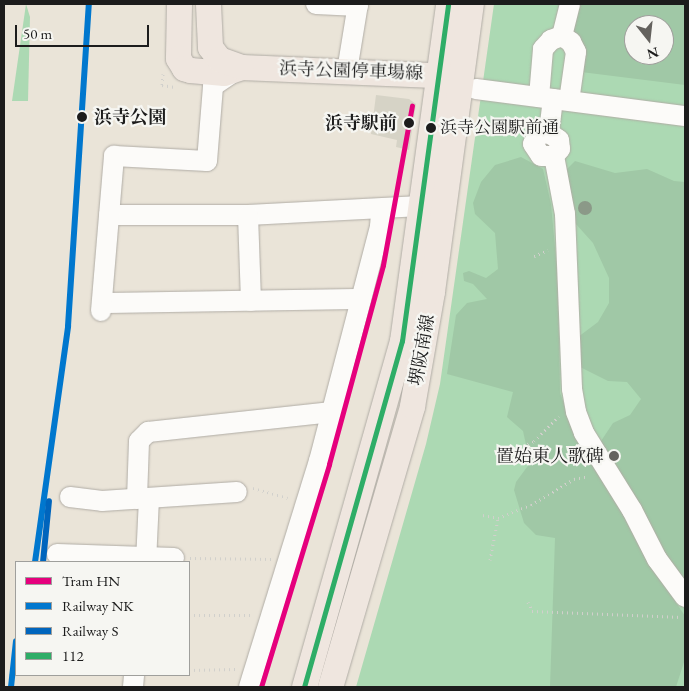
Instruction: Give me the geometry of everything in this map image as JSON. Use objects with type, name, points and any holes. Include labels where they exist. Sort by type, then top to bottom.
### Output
[{"type":"main road","name":"浜寺公園停車場線","points":[[179,4],[178,58],[184,68],[224,73],[241,67]]},
{"type":"main road","name":"浜寺公園停車場線","points":[[208,4],[210,47],[219,59],[241,67],[347,71],[458,80]]},
{"type":"main road","name":"堺阪南線","points":[[304,687],[394,377],[421,206],[458,80],[448,4]]},
{"type":"main road","name":"堺阪南線","points":[[330,687],[412,406],[431,299],[458,80],[471,4]]},
{"type":"street","points":[[316,4],[358,5],[347,71]]},
{"type":"street","points":[[562,36],[570,4]]},
{"type":"street","points":[[554,99],[544,49],[551,40],[562,36]]},
{"type":"street","points":[[562,36],[571,42],[576,52],[554,99],[549,133],[538,135],[534,139],[534,149],[541,156],[554,156],[566,214],[572,389],[576,412],[584,433],[632,510],[657,559],[685,598]]},
{"type":"street","points":[[241,67],[213,86],[207,162],[114,156],[101,307],[361,299]]},
{"type":"street","points":[[458,80],[554,99],[685,116]]},
{"type":"street","points":[[109,215],[248,215],[381,211],[421,206]]},
{"type":"street","points":[[252,678],[332,412],[381,211]]},
{"type":"street","points":[[248,215],[251,302]]},
{"type":"street","points":[[146,560],[139,441],[148,432],[332,412]]},
{"type":"street","points":[[70,497],[102,501],[237,492]]},
{"type":"street","points":[[57,554],[146,560],[174,558]]},
{"type":"path","points":[[523,446],[542,434],[556,416],[576,412]]},
{"type":"path","points":[[483,515],[498,518],[531,505],[574,479],[607,471]]},
{"type":"path","points":[[237,492],[241,486],[305,504]]},
{"type":"path","points":[[490,560],[498,518]]},
{"type":"path","points":[[174,558],[287,559]]},
{"type":"path","points":[[528,602],[532,611],[685,617]]},
{"type":"path","points":[[190,615],[271,614]]},
{"type":"path","points":[[190,670],[252,678]]},
{"type":"shaded area","points":[[376,95],[409,99],[416,104],[409,150],[396,147],[397,140],[371,134]]},
{"type":"green space","points":[[26,4],[30,17],[28,101],[12,101]]},
{"type":"green space","points":[[494,4],[685,4],[685,687],[356,687],[426,444],[440,384]]},
{"type":"green space","points":[[577,4],[685,4],[685,85],[581,72],[569,33]]},
{"type":"green space","points":[[521,157],[543,169],[551,204],[558,280],[560,393],[580,447],[624,513],[650,564],[685,616],[685,659],[676,687],[550,687],[555,538],[536,535],[524,523],[514,490],[516,482],[530,463],[523,431],[507,417],[513,392],[447,374],[456,315],[467,303],[487,299],[473,284],[464,281],[463,273],[469,271],[486,278],[498,269],[495,233],[475,214],[473,203],[481,182],[495,165]]},
{"type":"green space","points":[[575,161],[615,173],[647,169],[674,181],[685,182],[685,584],[676,575],[599,444],[613,423],[630,415],[641,399],[627,382],[608,381],[578,366],[578,337],[598,322],[609,303],[609,278],[593,243],[575,223],[567,169]]},
{"type":"tram line","name":"HN","points":[[261,687],[329,464],[383,265],[412,106]]},
{"type":"rail line","name":"NK","points":[[35,561],[68,326],[89,4]]},
{"type":"rail line","name":"S","points":[[43,561],[49,501]]},
{"type":"rail line","name":"NK","points":[[11,687],[15,650]]},
{"type":"transit line","name":"112","points":[[304,687],[402,341],[448,4]]},
{"type":"place","name":"浜寺公園","points":[[82,117]]},
{"type":"place","name":"浜寺駅前","points":[[409,123]]},
{"type":"place","name":"浜寺公園駅前通","points":[[431,128]]},
{"type":"place","name":"置始東人歌碑","points":[[614,456]]}]
